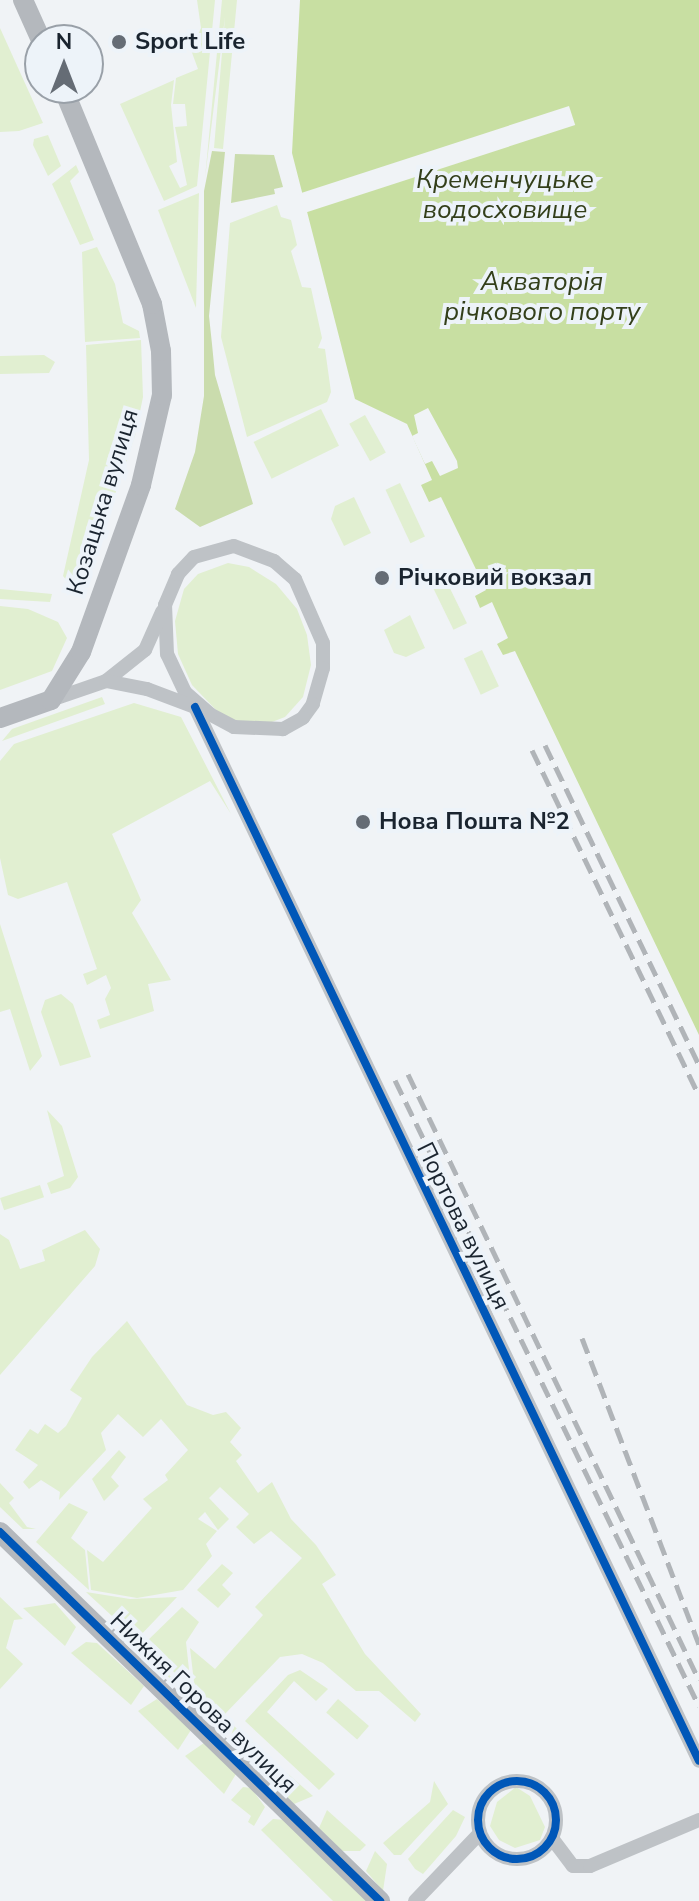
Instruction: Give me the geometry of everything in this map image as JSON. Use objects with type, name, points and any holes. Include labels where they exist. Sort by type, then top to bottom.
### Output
[{"type":"main road","points":[[23,0],[34,24]]},
{"type":"main road","name":"Козацька вулиця","points":[[51,700],[81,652],[141,485],[158,428],[163,374],[158,330],[144,282],[70,104]]},
{"type":"main road","points":[[0,718],[51,700]]},
{"type":"main road","name":"Нижня Горова вулиця","points":[[0,1532],[380,1901]]},
{"type":"street","points":[[51,700],[106,681],[145,650],[185,565],[234,546],[285,570],[315,617],[323,668],[303,718],[283,729],[260,731],[234,727],[195,707],[106,681]]},
{"type":"street","points":[[165,605],[167,654],[173,671],[185,692],[210,714]]},
{"type":"street","name":"Портова вулиця","points":[[195,707],[699,1761]]},
{"type":"street","points":[[415,1901],[480,1833],[483,1808],[497,1785],[523,1779],[540,1788],[557,1823],[554,1841],[533,1856],[508,1857],[487,1845],[480,1833]]},
{"type":"street","points":[[554,1841],[573,1866],[590,1866],[699,1820]]},
{"type":"shaded area","points":[[197,0],[215,0],[197,186],[164,201],[120,104],[174,80],[171,105],[177,162],[169,166],[180,188],[187,185],[175,127],[187,126],[185,104],[173,104],[176,78],[198,69],[191,50],[201,28]]},
{"type":"shaded area","points":[[222,0],[237,0],[223,149],[214,148],[225,17],[205,178]]},
{"type":"shaded area","points":[[0,28],[24,81],[24,104],[34,104],[43,123],[19,131],[0,132]]},
{"type":"shaded area","points":[[48,135],[61,166],[48,176],[33,145],[34,139]]},
{"type":"shaded area","points":[[212,151],[225,152],[209,316],[215,375],[253,504],[200,527],[175,509],[195,452],[204,396],[204,191]]},
{"type":"shaded area","points":[[235,154],[274,155],[283,187],[274,189],[275,194],[231,203]]},
{"type":"shaded area","points":[[76,165],[79,172],[70,181],[94,240],[80,245],[52,184]]},
{"type":"shaded area","points":[[199,193],[196,308],[158,210]]},
{"type":"shaded area","points":[[277,205],[281,217],[291,220],[297,245],[291,251],[302,287],[311,288],[322,338],[318,348],[325,349],[331,392],[327,402],[247,437],[221,337],[230,223]]},
{"type":"shaded area","points":[[97,247],[115,284],[123,323],[139,331],[140,338],[85,342],[82,252]]},
{"type":"shaded area","points":[[141,340],[143,397],[135,436],[80,596],[63,576],[89,460],[86,345]]},
{"type":"shaded area","points":[[44,355],[55,362],[49,373],[0,374],[0,356]]},
{"type":"shaded area","points":[[321,409],[339,446],[272,479],[254,442]]},
{"type":"shaded area","points":[[365,415],[386,453],[370,461],[349,424]]},
{"type":"shaded area","points":[[400,483],[425,536],[410,543],[385,490]]},
{"type":"shaded area","points":[[354,497],[371,533],[344,546],[331,519],[335,506]]},
{"type":"shaded area","points":[[228,563],[249,567],[276,584],[297,609],[307,635],[311,665],[303,697],[285,717],[264,725],[233,720],[218,712],[192,685],[178,654],[175,621],[184,589],[198,574]]},
{"type":"shaded area","points":[[442,572],[467,623],[454,630],[429,579]]},
{"type":"shaded area","points":[[0,589],[52,594],[50,602],[0,599]]},
{"type":"shaded area","points":[[0,606],[28,609],[58,622],[67,638],[52,671],[0,690]]},
{"type":"shaded area","points":[[410,615],[425,648],[406,657],[394,653],[384,630]]},
{"type":"shaded area","points":[[482,650],[499,686],[481,695],[464,658]]},
{"type":"shaded area","points":[[102,697],[105,704],[2,741],[12,729]]},
{"type":"shaded area","points":[[134,703],[181,717],[231,814],[210,781],[112,834],[141,900],[132,913],[171,980],[148,984],[154,1011],[100,1029],[97,1020],[110,1015],[105,999],[111,988],[106,975],[87,985],[83,974],[97,969],[67,882],[18,899],[8,895],[0,858],[0,761],[14,744]]},
{"type":"shaded area","points":[[0,924],[42,1056],[30,1071],[10,1009],[0,1012]]},
{"type":"shaded area","points":[[61,994],[73,1004],[91,1057],[60,1066],[41,1012],[45,1000]]},
{"type":"shaded area","points":[[47,1110],[62,1126],[78,1177],[70,1188],[51,1194],[47,1183],[64,1176]]},
{"type":"shaded area","points":[[40,1185],[44,1197],[4,1210],[0,1198]]},
{"type":"shaded area","points":[[85,1230],[100,1249],[95,1266],[0,1375],[0,1234],[9,1240],[20,1269],[45,1261],[42,1250]]},
{"type":"shaded area","points":[[127,1321],[187,1405],[213,1415],[226,1412],[241,1428],[230,1442],[242,1455],[236,1461],[258,1493],[272,1482],[291,1519],[316,1545],[336,1575],[322,1584],[365,1654],[421,1714],[415,1722],[379,1691],[356,1691],[323,1663],[302,1654],[280,1657],[223,1716],[195,1691],[190,1648],[215,1669],[263,1615],[255,1607],[302,1558],[271,1531],[254,1544],[236,1527],[249,1514],[220,1487],[209,1498],[229,1519],[218,1530],[205,1512],[198,1519],[217,1531],[206,1544],[212,1556],[183,1590],[137,1598],[91,1590],[87,1550],[103,1562],[152,1508],[143,1499],[168,1480],[165,1475],[188,1450],[161,1419],[143,1437],[118,1414],[101,1433],[106,1450],[59,1500],[60,1492],[41,1480],[29,1489],[23,1482],[38,1465],[15,1450],[30,1429],[38,1434],[45,1424],[58,1433],[66,1426],[82,1398],[70,1390],[92,1357]]},
{"type":"shaded area","points":[[119,1450],[126,1457],[111,1477],[119,1486],[104,1501],[92,1479]]},
{"type":"shaded area","points":[[0,1483],[14,1498],[9,1503],[27,1527],[36,1529],[23,1529],[0,1507]]},
{"type":"shaded area","points":[[69,1503],[88,1512],[71,1538],[85,1550],[89,1590],[36,1542]]},
{"type":"shaded area","points":[[222,1564],[233,1573],[222,1585],[231,1594],[218,1608],[197,1590]]},
{"type":"shaded area","points":[[86,1592],[130,1599],[177,1597],[137,1639]]},
{"type":"shaded area","points":[[0,1597],[23,1619],[14,1620],[6,1648],[23,1664],[0,1689]]},
{"type":"shaded area","points":[[55,1603],[76,1627],[65,1646],[23,1608]]},
{"type":"shaded area","points":[[182,1607],[199,1622],[186,1642],[191,1688],[144,1644]]},
{"type":"shaded area","points":[[86,1642],[97,1643],[144,1686],[131,1705],[71,1653]]},
{"type":"shaded area","points":[[143,1652],[218,1720],[206,1722],[200,1708]]},
{"type":"shaded area","points":[[300,1670],[328,1689],[316,1701],[294,1681],[267,1712],[335,1774],[319,1790],[245,1721],[288,1675]]},
{"type":"shaded area","points":[[157,1699],[191,1730],[178,1750],[138,1711]]},
{"type":"shaded area","points":[[338,1699],[369,1726],[357,1739],[326,1713]]},
{"type":"shaded area","points":[[234,1726],[313,1796],[294,1804],[229,1743]]},
{"type":"shaded area","points":[[204,1743],[236,1774],[224,1794],[185,1756]]},
{"type":"shaded area","points":[[434,1781],[448,1804],[401,1855],[394,1855],[383,1843],[430,1802]]},
{"type":"shaded area","points":[[243,1787],[251,1788],[265,1807],[254,1826],[248,1822],[251,1816],[231,1800]]},
{"type":"shaded area","points":[[516,1787],[530,1796],[545,1827],[540,1840],[515,1848],[499,1840],[490,1826],[497,1802]]},
{"type":"shaded area","points":[[327,1810],[366,1845],[360,1851],[342,1851],[319,1828]]},
{"type":"shaded area","points":[[453,1810],[465,1817],[456,1836],[423,1874],[408,1859]]},
{"type":"shaded area","points":[[273,1819],[285,1820],[369,1901],[333,1901],[261,1830]]},
{"type":"shaded area","points":[[375,1851],[387,1864],[383,1891],[366,1871]]},
{"type":"water","name":"Акваторія річкового порту","points":[[300,0],[699,0],[699,1035],[515,651],[503,655],[497,644],[508,638],[492,602],[480,608],[475,596],[486,590],[441,497],[429,502],[421,485],[432,480],[407,424],[355,399],[292,153]]},
{"type":"pier","points":[[569,106],[575,125],[305,213],[299,194]]},
{"type":"pier","points":[[428,408],[457,461],[458,468],[440,476],[432,461],[425,464],[412,436],[418,433],[414,415]]},
{"type":"railway","points":[[545,745],[699,1065]]},
{"type":"railway","points":[[532,750],[699,1095]]},
{"type":"railway","points":[[408,1074],[699,1680]]},
{"type":"railway","points":[[395,1080],[699,1706]]},
{"type":"railway","points":[[582,1338],[699,1644]]},
{"type":"cycle path","points":[[195,707],[699,1761]]},
{"type":"cycle path","points":[[0,1532],[380,1901]]},
{"type":"cycle path","points":[[517,1781],[532,1784],[544,1793],[553,1805],[556,1820],[553,1835],[544,1847],[532,1856],[517,1859],[502,1856],[490,1847],[481,1835],[478,1820],[481,1805],[490,1793],[502,1784],[517,1781]]},
{"type":"place","name":"Sport Life","points":[[119,42]]},
{"type":"place","name":"Річковий вокзал","points":[[382,578]]},
{"type":"place","name":"Нова Пошта №2","points":[[363,822]]},
{"type":"water label","name":"Кременчуцьке водосховище","points":[[505,195]]}]
